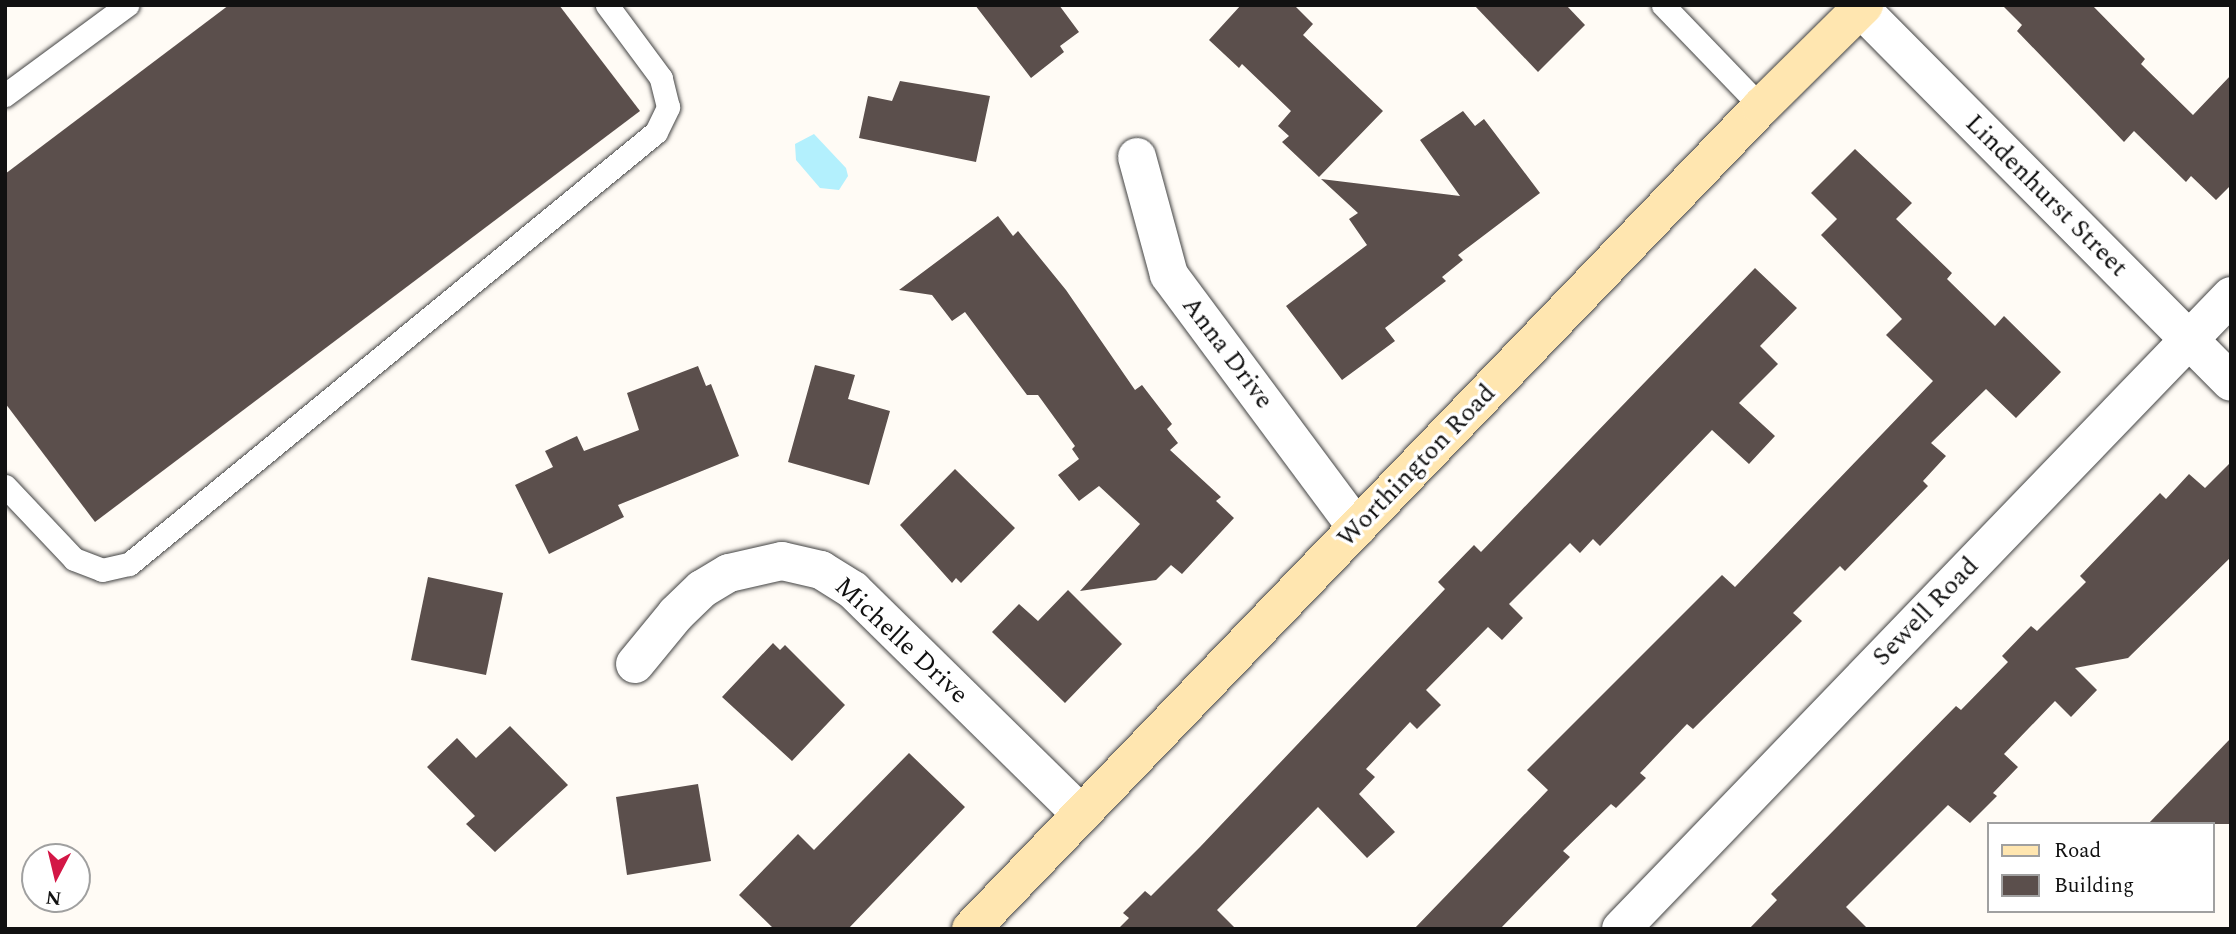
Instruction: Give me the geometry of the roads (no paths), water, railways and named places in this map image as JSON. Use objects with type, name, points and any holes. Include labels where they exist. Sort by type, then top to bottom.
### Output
[{"type":"street","name":"Worthington Road","points":[[971,929],[1761,107],[1863,7]]},
{"type":"street","name":"Lindenhurst Street","points":[[1863,7],[2231,382]]},
{"type":"street","name":"Anna Drive","points":[[1138,157],[1169,275],[1357,528]]},
{"type":"street","name":"Sewell Road","points":[[1621,929],[2231,296]]},
{"type":"street","name":"Michelle Drive","points":[[635,664],[676,614],[702,590],[729,573],[782,561],[821,570],[853,590],[1081,814]]},
{"type":"lane","points":[[5,95],[127,5]]},
{"type":"lane","points":[[5,486],[74,559],[102,570],[129,564],[656,132],[668,107],[661,78],[607,5]]},
{"type":"lane","points":[[1663,5],[1761,107]]},
{"type":"water","points":[[814,134],[846,168],[848,176],[839,190],[820,188],[796,160],[795,144]]}]
